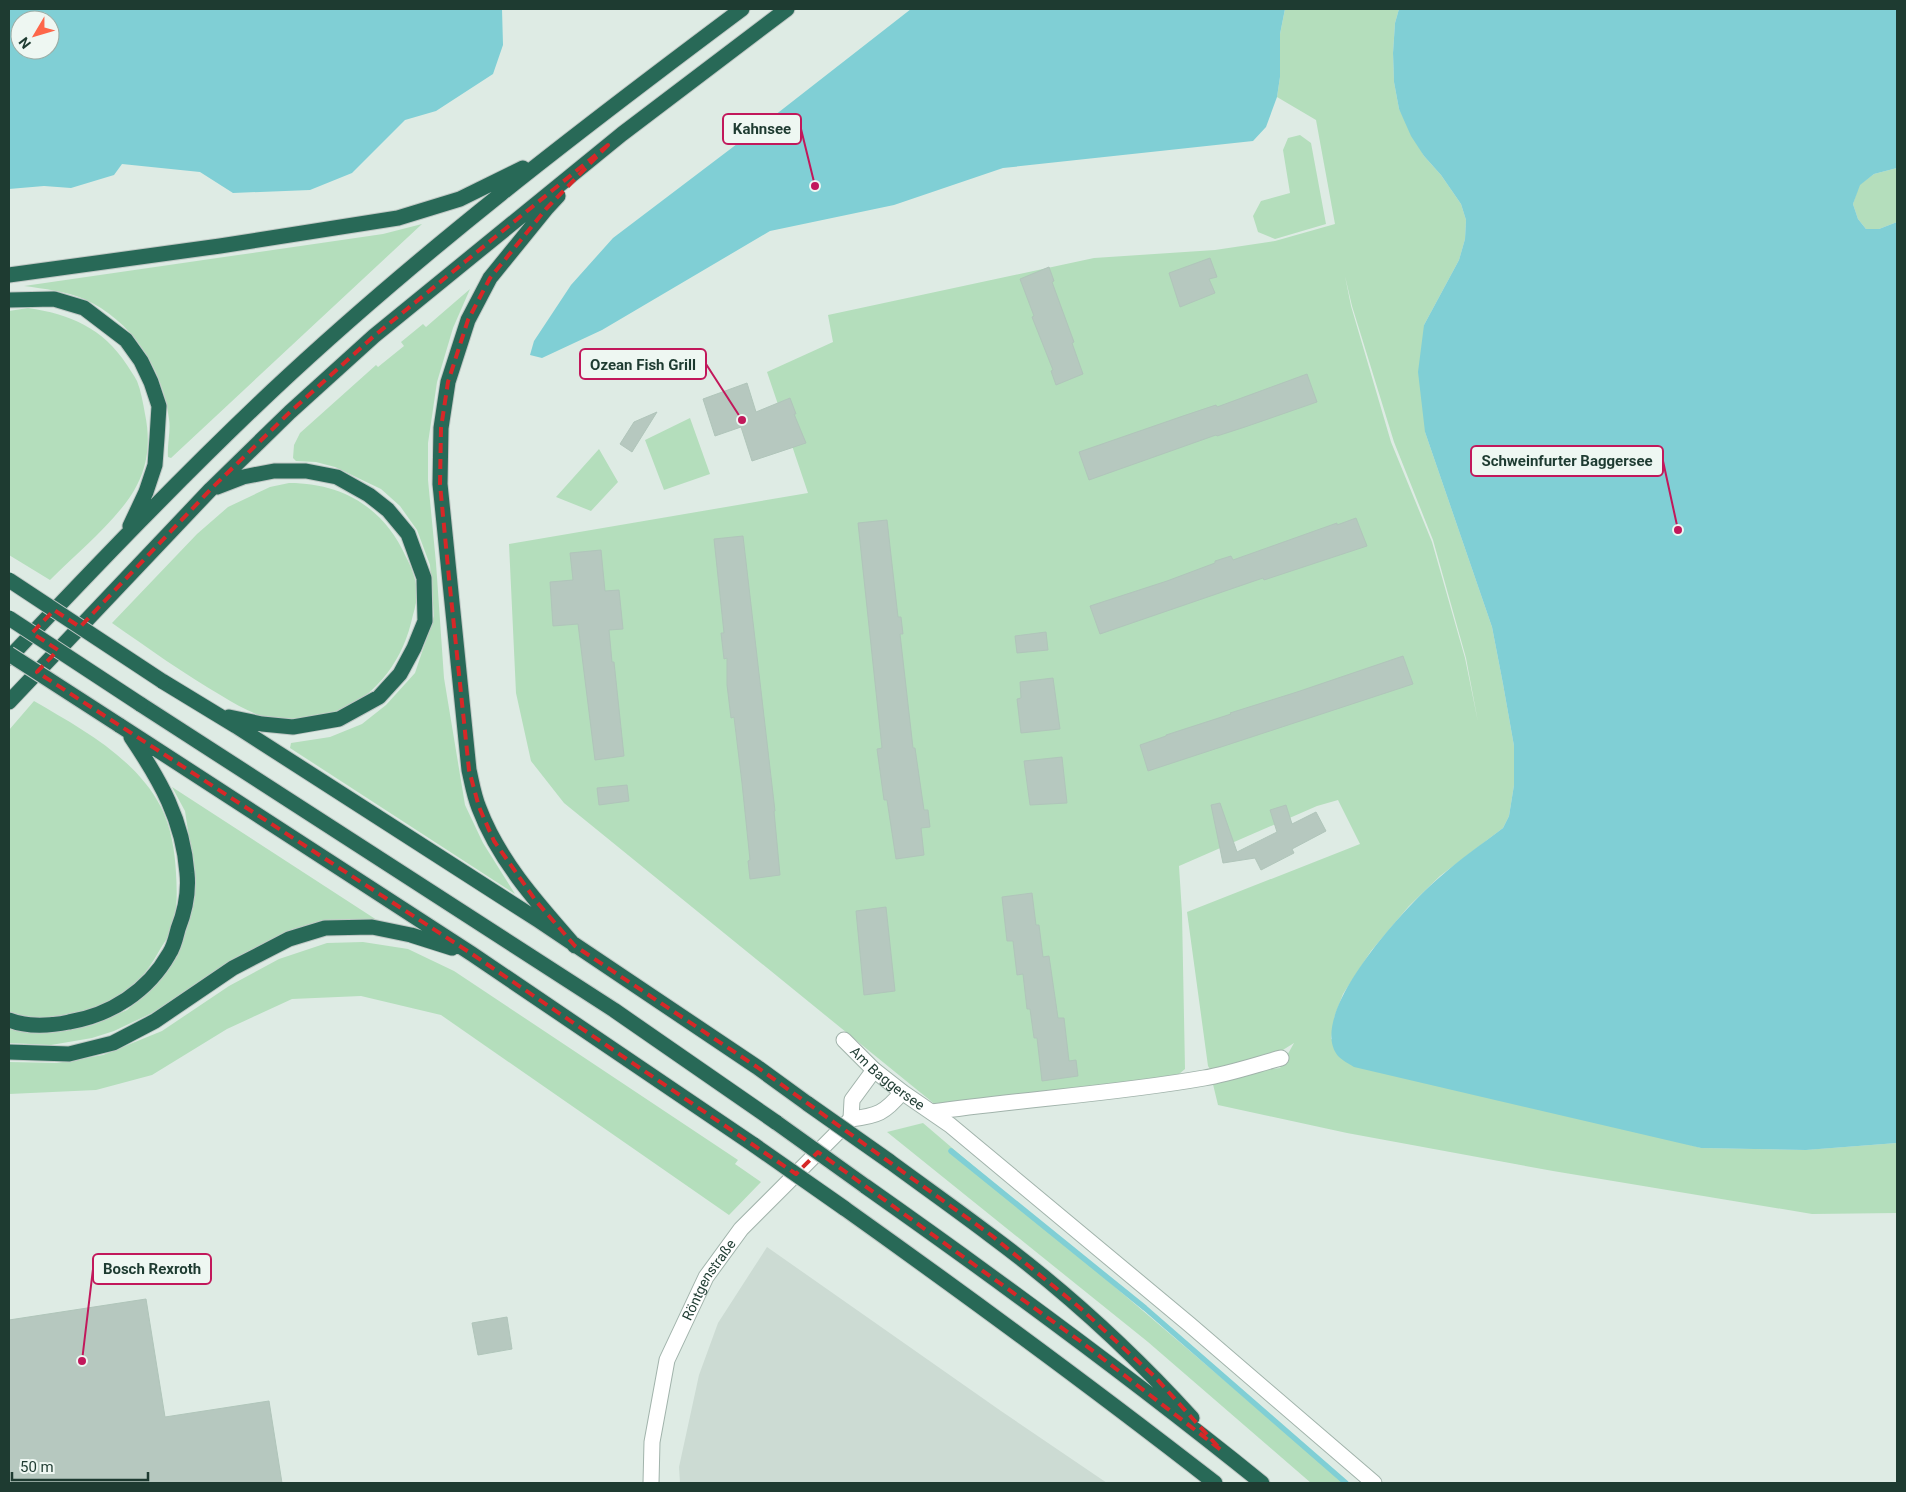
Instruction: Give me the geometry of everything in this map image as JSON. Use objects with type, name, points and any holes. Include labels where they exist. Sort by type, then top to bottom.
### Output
[{"type":"highway","points":[[9,658],[127,533],[272,391],[444,240],[547,156],[742,9]]},
{"type":"highway","points":[[9,702],[211,489],[290,412],[374,336],[608,145],[787,9]]},
{"type":"highway","points":[[575,946],[514,873],[494,841],[476,798],[469,770],[448,578],[440,484],[441,428],[448,382],[468,320],[490,278],[546,209],[608,145]]},
{"type":"highway","points":[[9,275],[220,246],[398,218],[460,199],[547,156]]},
{"type":"highway","points":[[9,300],[54,299],[84,308],[126,340],[141,361],[159,406],[155,465],[146,492],[127,533]]},
{"type":"highway","points":[[211,489],[243,477],[274,471],[306,472],[337,477],[370,495],[388,510],[408,534],[424,578],[425,621],[414,648],[400,674],[379,697],[340,719],[293,727],[262,724],[214,714]]},
{"type":"highway","points":[[9,580],[162,681],[236,726],[538,920],[733,1050],[889,1161],[992,1235],[1079,1307],[1155,1377],[1221,1450]]},
{"type":"highway","points":[[9,618],[614,1010],[777,1123],[1080,1341],[1262,1483]]},
{"type":"highway","points":[[9,654],[472,954],[754,1145],[972,1299],[1215,1483]]},
{"type":"highway","points":[[9,1020],[49,1026],[89,1019],[113,1009],[132,996],[150,980],[170,953],[185,909],[188,874],[183,842],[174,811],[156,774],[123,728]]},
{"type":"highway","points":[[9,1052],[69,1054],[114,1043],[155,1021],[233,968],[289,940],[325,928],[372,927],[411,935],[472,954]]},
{"type":"street","name":"Am Baggersee","points":[[844,1040],[874,1070],[950,1125],[1189,1324],[1374,1483]]},
{"type":"street","points":[[932,1112],[1205,1078],[1281,1058]]},
{"type":"street","points":[[874,1070],[852,1100],[851,1119],[873,1116],[891,1106],[902,1092]]},
{"type":"street","name":"Röntgenstraße","points":[[651,1483],[652,1442],[667,1360],[706,1277],[741,1229],[851,1119]]},
{"type":"highlighted area","points":[[608,145],[546,209],[490,278],[468,320],[448,382],[441,428],[440,484],[449,578],[469,770],[479,807],[494,841],[536,901],[575,946],[757,1067],[991,1235],[1079,1307],[1155,1377],[1221,1450],[1080,1341],[818,1152],[796,1174],[472,954],[37,672],[58,650],[32,633],[54,610],[80,627],[211,489],[290,412],[374,336]]},
{"type":"shaded area","points":[[767,1247],[1107,1483],[680,1483],[679,1467],[699,1375],[718,1323]]},
{"type":"green space","points":[[1285,9],[1399,9],[1395,23],[1393,53],[1394,82],[1399,109],[1424,156],[1441,175],[1461,204],[1466,220],[1465,239],[1459,260],[1424,325],[1425,432],[1492,627],[1514,746],[1514,785],[1509,816],[1503,828],[1440,876],[1409,906],[1371,951],[1343,994],[1335,1015],[1331,1039],[1701,1148],[1805,1150],[1897,1143],[1897,1213],[1812,1214],[1553,1171],[1347,1133],[1218,1105],[1211,1076],[1280,1068],[1294,1043],[1270,1058],[1210,1069],[1208,1066],[1187,912],[1360,844],[1338,800],[1317,806],[1179,866],[1182,913],[1185,1069],[1173,1079],[937,1106],[564,803],[531,761],[516,693],[509,544],[808,493],[767,372],[833,342],[828,315],[1094,258],[1215,250],[1275,241],[1335,224],[1316,120],[1277,97],[1280,77],[1280,34]],"holes":[[[1345,276],[1352,306],[1394,442],[1433,540],[1466,658],[1478,722],[1465,658],[1432,542],[1391,442],[1351,306]]]},
{"type":"green space","points":[[1300,135],[1311,143],[1326,224],[1275,239],[1258,232],[1253,216],[1261,201],[1290,193],[1283,150],[1288,138]]},
{"type":"green space","points":[[1897,168],[1897,222],[1879,229],[1866,229],[1858,219],[1853,204],[1859,185],[1874,174]]},
{"type":"green space","points":[[422,224],[171,458],[168,457],[170,428],[166,400],[152,364],[130,333],[116,319],[84,299],[62,292],[24,286],[383,234]]},
{"type":"green space","points":[[470,289],[453,328],[437,382],[428,443],[428,480],[444,678],[465,805],[483,843],[515,894],[290,748],[291,743],[330,737],[362,724],[386,705],[415,673],[434,616],[430,565],[417,530],[400,506],[381,489],[335,467],[316,462],[296,461],[293,458],[294,445],[300,433],[376,365],[378,367],[404,346],[401,342],[423,324],[426,327]]},
{"type":"green space","points":[[28,308],[58,314],[84,325],[96,332],[118,352],[137,381],[140,389],[148,432],[144,468],[130,497],[110,522],[50,580],[9,555],[9,311]]},
{"type":"green space","points":[[690,418],[710,474],[664,490],[645,440]]},
{"type":"green space","points":[[599,449],[618,482],[591,511],[556,497]]},
{"type":"green space","points":[[289,483],[309,484],[344,493],[374,512],[397,540],[408,561],[416,582],[417,600],[400,653],[392,667],[371,691],[345,709],[330,715],[294,721],[279,721],[253,713],[208,688],[112,623],[197,534],[228,507],[270,487]]},
{"type":"green space","points":[[34,701],[105,745],[137,773],[150,789],[161,807],[170,831],[175,856],[177,887],[176,909],[170,933],[149,967],[131,988],[120,997],[95,1009],[53,1018],[28,1019],[9,1014],[9,730]]},
{"type":"green space","points":[[172,787],[383,924],[326,924],[231,965],[152,1013],[114,1031],[92,1038],[51,1045],[9,1043],[9,1025],[35,1032],[53,1032],[93,1025],[127,1010],[154,986],[175,954],[191,912],[194,871],[185,811]]},
{"type":"green space","points":[[363,942],[408,949],[454,971],[738,1160],[735,1164],[761,1182],[729,1215],[441,1015],[361,996],[292,999],[227,1029],[152,1075],[96,1090],[9,1094],[9,1062],[57,1063],[103,1055],[162,1031],[229,986],[279,959],[327,943]]},
{"type":"green space","points":[[923,1123],[1346,1483],[1311,1483],[1148,1342],[887,1132]]},
{"type":"water","points":[[9,9],[502,9],[503,45],[493,74],[436,111],[405,120],[352,173],[310,190],[233,193],[200,172],[122,164],[114,175],[71,188],[44,186],[9,189]]},
{"type":"water","points":[[911,9],[1285,9],[1280,34],[1280,77],[1277,97],[1266,127],[1253,141],[1003,168],[894,205],[770,231],[602,330],[542,358],[530,355],[534,341],[571,285],[613,238]]},
{"type":"water","points":[[1399,9],[1897,9],[1897,168],[1874,174],[1860,185],[1853,204],[1858,219],[1866,229],[1879,229],[1897,222],[1897,1143],[1806,1150],[1701,1148],[1354,1067],[1338,1056],[1331,1037],[1335,1014],[1347,987],[1365,960],[1386,934],[1426,890],[1455,864],[1503,828],[1509,816],[1514,785],[1514,746],[1492,627],[1425,432],[1418,372],[1424,325],[1459,260],[1465,239],[1466,220],[1461,204],[1441,175],[1424,156],[1411,136],[1399,109],[1394,82],[1393,53],[1395,23]]},
{"type":"building","points":[[1210,258],[1217,277],[1209,279],[1215,293],[1180,307],[1169,273]]},
{"type":"building","points":[[1049,267],[1054,281],[1052,282],[1074,342],[1072,343],[1083,374],[1056,385],[1051,371],[1053,370],[1032,317],[1034,316],[1020,279]]},
{"type":"building","points":[[1307,374],[1317,402],[1089,480],[1079,452],[1216,405],[1217,407]]},
{"type":"building","points":[[747,383],[756,412],[790,398],[796,414],[794,414],[806,443],[752,461],[741,427],[715,436],[703,399]]},
{"type":"building","points":[[657,412],[632,452],[620,444],[634,422]]},
{"type":"building","points":[[1356,518],[1367,546],[1264,580],[1263,578],[1100,634],[1090,606],[1167,581],[1215,563],[1215,561],[1231,556],[1233,560]]},
{"type":"building","points":[[887,520],[898,617],[901,617],[903,634],[900,634],[913,748],[915,748],[924,810],[928,810],[930,827],[921,828],[924,855],[896,859],[887,800],[884,800],[877,749],[882,748],[858,523]]},
{"type":"building","points":[[743,536],[775,811],[780,875],[750,879],[748,861],[750,860],[742,783],[734,717],[731,718],[727,685],[727,658],[724,659],[721,633],[724,633],[714,539]]},
{"type":"building","points":[[601,550],[605,591],[619,590],[623,629],[609,630],[624,756],[595,760],[578,624],[553,626],[550,582],[573,580],[570,553]]},
{"type":"building","points":[[1046,632],[1048,650],[1017,653],[1015,636]]},
{"type":"building","points":[[1403,656],[1413,684],[1148,771],[1140,745]]},
{"type":"building","points":[[1053,678],[1060,729],[1021,733],[1017,699],[1021,698],[1020,682]]},
{"type":"building","points":[[1062,757],[1067,803],[1030,805],[1024,761]]},
{"type":"building","points":[[627,785],[629,801],[599,805],[597,788]]},
{"type":"building","points":[[1220,803],[1237,852],[1277,832],[1270,810],[1286,805],[1292,824],[1316,812],[1326,831],[1292,849],[1294,853],[1261,870],[1255,858],[1223,863],[1211,805]]},
{"type":"building","points":[[1032,893],[1043,957],[1049,956],[1058,1018],[1064,1018],[1069,1061],[1076,1060],[1078,1076],[1042,1081],[1037,1038],[1034,1038],[1030,1009],[1027,1009],[1023,974],[1017,975],[1013,941],[1007,941],[1002,897]]},
{"type":"building","points":[[886,907],[895,991],[864,995],[856,911]]},
{"type":"building","points":[[146,1299],[165,1417],[269,1401],[282,1483],[9,1483],[9,1320]]},
{"type":"building","points":[[507,1317],[512,1349],[478,1355],[472,1323]]},
{"type":"waterway","points":[[951,1151],[1145,1308],[1346,1483]]},
{"type":"place","name":"Kahnsee","points":[[815,186]]},
{"type":"place","name":"Ozean Fish Grill","points":[[742,420]]},
{"type":"place","name":"Schweinfurter Baggersee","points":[[1678,530]]},
{"type":"place","name":"Bosch Rexroth","points":[[82,1361]]}]
